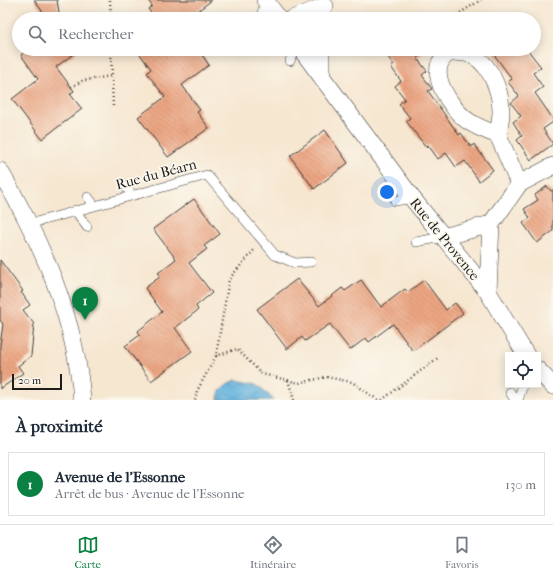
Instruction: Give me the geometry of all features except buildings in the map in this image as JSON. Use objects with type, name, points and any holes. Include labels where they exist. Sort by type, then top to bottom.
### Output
[{"type":"street","points":[[265,1],[274,12]]},
{"type":"street","points":[[314,12],[326,8]]},
{"type":"street","name":"Rue de Provence","points":[[296,56],[323,80],[412,198],[488,292],[524,352]]},
{"type":"street","points":[[321,56],[321,71],[323,80]]},
{"type":"street","points":[[444,56],[439,66],[438,75],[443,90],[453,107],[467,120],[482,129],[498,135]]},
{"type":"street","points":[[472,56],[479,60],[489,72],[499,94],[501,112],[498,135],[519,184]]},
{"type":"street","points":[[488,292],[491,224],[519,184],[553,166]]},
{"type":"street","points":[[0,171],[29,224],[55,281],[80,373],[82,400]]},
{"type":"street","points":[[444,237],[491,224]]},
{"type":"street","points":[[541,373],[553,386]]},
{"type":"lane","points":[[262,12],[265,1]]},
{"type":"lane","name":"Rue du Béarn","points":[[29,224],[94,205],[113,203],[132,195],[208,172],[275,255],[280,259],[295,263],[311,262]]},
{"type":"lane","points":[[124,184],[132,195]]},
{"type":"lane","points":[[88,197],[94,205]]},
{"type":"lane","points":[[394,201],[412,198]]},
{"type":"lane","points":[[75,210],[87,226]]},
{"type":"lane","points":[[416,242],[444,237]]},
{"type":"lane","points":[[514,398],[521,388]]},
{"type":"path","points":[[110,0],[111,12]]},
{"type":"path","points":[[461,12],[481,0]]},
{"type":"path","points":[[111,56],[113,107]]},
{"type":"path","points":[[71,87],[82,81],[111,76]]},
{"type":"path","points":[[195,400],[197,391],[216,356],[229,279],[262,240]]},
{"type":"path","points":[[216,356],[237,349],[262,374],[299,383],[326,377],[352,382],[378,400]]},
{"type":"path","points":[[382,400],[440,357]]},
{"type":"path","points":[[288,380],[294,400]]},
{"type":"water","points":[[236,380],[257,384],[274,400],[218,400],[221,390],[229,383]]},
{"type":"place","name":"Avenue de l'Essonne","points":[[85,320]]}]
